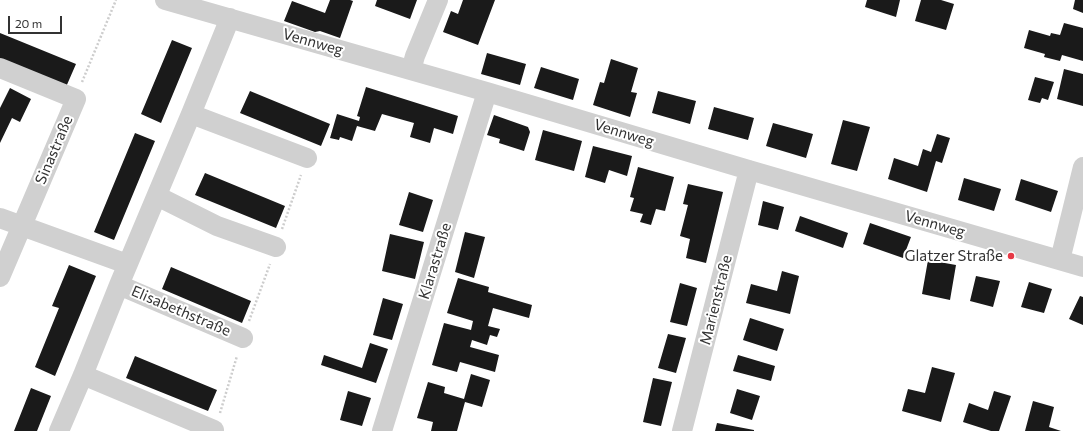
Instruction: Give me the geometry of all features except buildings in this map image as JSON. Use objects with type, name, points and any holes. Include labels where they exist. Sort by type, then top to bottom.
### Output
[{"type":"street","name":"Vennweg","points":[[165,0],[487,92],[1083,267]]},
{"type":"street","points":[[411,70],[415,56],[438,0]]},
{"type":"street","name":"Elisabethstraße","points":[[59,431],[83,375],[118,284],[192,114],[230,18]]},
{"type":"street","name":"Sinastraße","points":[[0,68],[76,99],[0,276]]},
{"type":"street","name":"Klarastraße","points":[[382,431],[487,92]]},
{"type":"street","points":[[192,114],[307,158]]},
{"type":"street","points":[[1060,260],[1083,167]]},
{"type":"street","name":"Marienstraße","points":[[682,431],[749,170]]},
{"type":"street","points":[[157,196],[217,226],[276,246]]},
{"type":"street","points":[[0,218],[127,264]]},
{"type":"street","name":"Elisabethstraße","points":[[118,284],[243,338]]},
{"type":"street","points":[[83,375],[214,430]]},
{"type":"path","points":[[76,99],[116,0]]},
{"type":"path","points":[[214,430],[243,338],[307,158]]},
{"type":"place","name":"Glatzer Straße","points":[[1011,256]]}]
